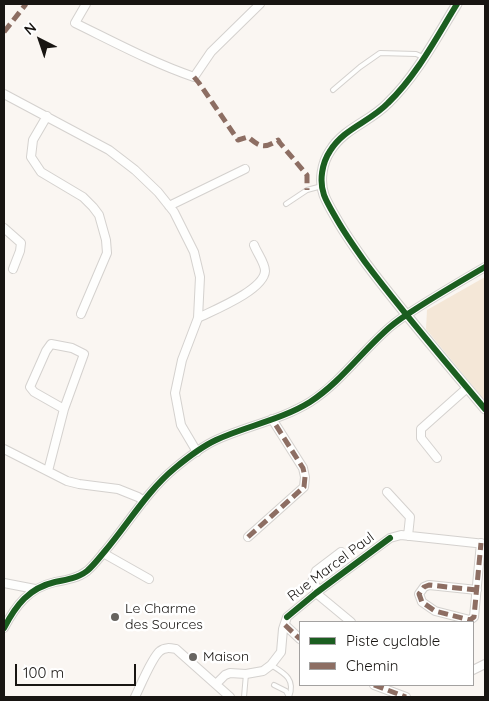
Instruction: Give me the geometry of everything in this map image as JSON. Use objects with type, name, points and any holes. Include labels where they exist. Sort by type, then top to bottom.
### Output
[{"type":"street","points":[[86,4],[75,22],[181,73],[194,77],[211,52],[260,4]]},
{"type":"street","points":[[457,4],[404,86],[386,106],[346,133],[334,145],[325,161],[322,186],[327,201],[349,241],[406,315],[485,409]]},
{"type":"street","points":[[4,94],[109,150],[136,170],[158,192],[174,212],[194,252],[200,277],[198,318],[182,360],[175,393],[181,425],[197,452]]},
{"type":"street","points":[[47,116],[33,140],[31,157],[41,172],[83,197],[93,207],[99,215],[106,240],[107,253],[81,314]]},
{"type":"street","points":[[169,206],[245,169]]},
{"type":"street","points":[[4,228],[21,244],[13,269]]},
{"type":"street","points":[[198,318],[224,306],[254,288],[264,277],[265,269],[254,245]]},
{"type":"street","points":[[4,628],[10,616],[21,602],[35,589],[85,573],[159,483],[175,468],[217,440],[296,410],[310,402],[355,364],[391,326],[485,267]]},
{"type":"street","points":[[48,471],[64,409],[84,354],[72,348],[51,344],[30,387],[34,392],[64,409]]},
{"type":"street","points":[[437,458],[420,438],[421,429],[467,388]]},
{"type":"street","points":[[248,537],[304,487],[305,477],[303,468],[272,419]]},
{"type":"street","points":[[4,449],[66,481],[118,489],[144,501]]},
{"type":"street","points":[[387,492],[410,517],[408,536]]},
{"type":"street","name":"Rue Marcel Paul","points":[[284,625],[287,617],[318,592],[390,538],[401,535],[483,544],[474,617],[470,620],[435,611],[422,602],[419,594],[424,587],[429,585],[477,590]]},
{"type":"street","points":[[104,552],[149,578]]},
{"type":"street","points":[[341,552],[316,571],[312,582],[318,592],[350,621]]},
{"type":"street","points":[[4,583],[35,589]]},
{"type":"street","points":[[284,625],[299,638]]},
{"type":"street","points":[[216,684],[225,675],[230,673],[246,674],[263,671],[271,665],[281,652],[284,625]]},
{"type":"street","points":[[135,697],[153,660],[160,651],[167,648],[176,649],[230,697]]},
{"type":"street","points":[[376,686],[406,697]]},
{"type":"street","points":[[381,697],[384,689]]},
{"type":"lane","points":[[333,90],[380,53],[416,54],[423,57]]},
{"type":"lane","points":[[286,204],[307,190],[322,186]]},
{"type":"lane","points":[[271,665],[288,677],[291,683],[289,697],[286,691],[274,686]]},
{"type":"lane","points":[[244,697],[246,674]]},
{"type":"shaded area","points":[[485,277],[485,401],[426,329],[427,310]]},
{"type":"marked path","points":[[4,32],[26,4]]},
{"type":"marked path","points":[[194,77],[238,140],[248,137],[262,146],[269,145],[278,140],[307,175],[307,190]]},
{"type":"marked path","points":[[248,537],[304,487],[305,477],[303,468],[272,419]]},
{"type":"marked path","points":[[477,590],[429,585],[424,587],[419,594],[422,602],[435,611],[470,620],[474,617],[481,543]]},
{"type":"marked path","points":[[285,625],[299,638]]},
{"type":"marked path","points":[[377,686],[406,697]]},
{"type":"cycle path","points":[[457,4],[426,56],[398,92],[381,110],[342,136],[330,151],[322,172],[322,190],[346,235],[365,262],[485,409]]},
{"type":"cycle path","points":[[4,628],[13,612],[24,599],[38,588],[76,577],[90,569],[155,487],[189,457],[216,440],[287,414],[310,402],[342,376],[380,336],[396,323],[431,299],[485,267]]},
{"type":"cycle path","points":[[287,617],[390,538]]},
{"type":"place","name":"Le Charme des Sources","points":[[115,617]]},
{"type":"place","name":"Maison","points":[[193,657]]}]
